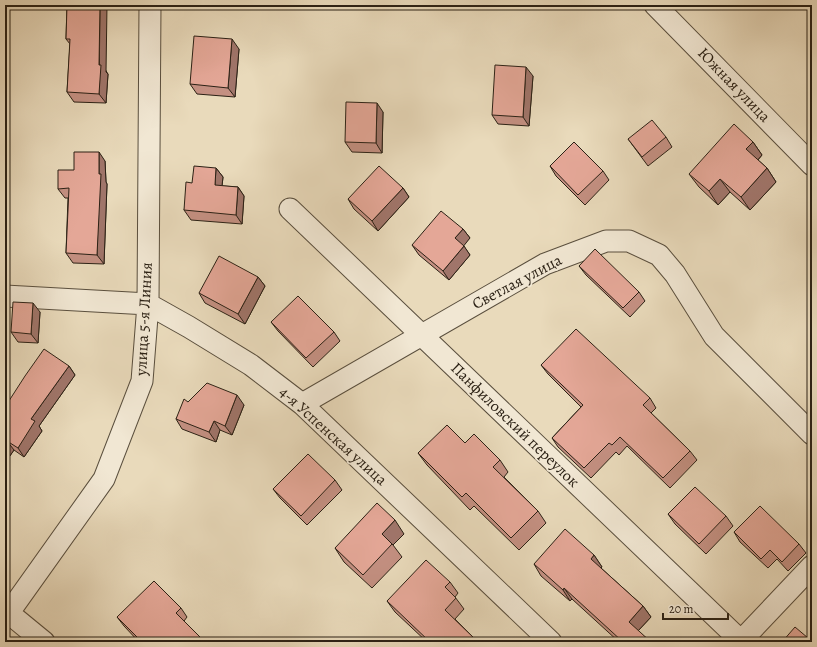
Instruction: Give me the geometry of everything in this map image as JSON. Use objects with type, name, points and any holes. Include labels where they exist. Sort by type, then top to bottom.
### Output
[{"type":"street","name":"улица 5-я Линия","points":[[6,614],[104,479],[142,381],[148,304],[150,5]]},
{"type":"street","name":"Южная улица","points":[[655,5],[812,165]]},
{"type":"street","name":"Панфиловский переулок","points":[[290,209],[741,642]]},
{"type":"street","name":"Светлая улица","points":[[302,404],[545,264],[606,241],[629,241],[659,255],[674,274],[714,336],[812,434]]},
{"type":"street","name":"4-я Успенская улица","points":[[5,296],[148,304],[251,365],[302,404],[551,642]]},
{"type":"street","points":[[741,642],[812,566]]},
{"type":"street","points":[[6,614],[44,642]]},
{"type":"building","points":[[67,5],[100,5],[99,65],[101,65],[99,94],[67,92],[70,39],[66,39]]},
{"type":"building","points":[[194,36],[232,39],[228,88],[190,84]]},
{"type":"building","points":[[495,65],[526,67],[523,117],[492,115]]},
{"type":"building","points":[[346,102],[377,103],[376,143],[345,142]]},
{"type":"building","points":[[652,120],[666,137],[642,157],[628,139]]},
{"type":"building","points":[[734,124],[753,142],[746,149],[767,168],[741,197],[720,179],[709,191],[689,174]]},
{"type":"building","points":[[574,142],[603,171],[578,195],[550,166]]},
{"type":"building","points":[[74,152],[99,152],[99,174],[101,174],[97,255],[66,253],[69,188],[58,189],[58,170],[74,170]]},
{"type":"building","points":[[194,166],[216,168],[215,185],[238,187],[236,215],[184,210],[186,182],[192,183]]},
{"type":"building","points":[[379,166],[403,188],[372,221],[348,199]]},
{"type":"building","points":[[441,211],[463,229],[455,238],[464,246],[443,271],[412,245]]},
{"type":"building","points":[[595,249],[639,292],[623,308],[579,266]]},
{"type":"building","points":[[219,256],[258,277],[238,314],[199,293]]},
{"type":"building","points":[[298,296],[334,332],[306,358],[271,322]]},
{"type":"building","points":[[13,302],[33,303],[31,334],[11,332]]},
{"type":"building","points":[[576,329],[650,398],[643,405],[690,451],[663,478],[620,437],[612,445],[609,443],[584,468],[552,438],[583,405],[541,365]]},
{"type":"building","points":[[44,349],[69,366],[31,419],[35,421],[18,448],[7,441],[5,444],[5,407]]},
{"type":"building","points":[[207,383],[237,395],[225,426],[214,421],[209,432],[176,419],[184,399],[188,402]]},
{"type":"building","points":[[447,425],[465,443],[474,434],[500,460],[493,467],[538,511],[511,538],[466,493],[462,497],[418,453]]},
{"type":"building","points":[[308,454],[335,480],[301,516],[273,489]]},
{"type":"building","points":[[695,487],[726,516],[699,544],[668,514]]},
{"type":"building","points":[[377,503],[395,520],[382,534],[392,544],[363,575],[335,548]]},
{"type":"building","points":[[760,506],[799,544],[782,562],[770,550],[761,559],[734,532]]},
{"type":"building","points":[[565,529],[594,555],[591,559],[643,606],[629,622],[651,642],[623,642],[564,588],[563,590],[534,564]]},
{"type":"building","points":[[426,560],[450,582],[445,587],[456,598],[445,610],[478,642],[430,642],[387,601]]},
{"type":"building","points":[[154,581],[181,608],[176,613],[205,642],[142,642],[117,617]]},
{"type":"building","points":[[795,627],[808,638],[812,634],[812,642],[782,642]]}]
